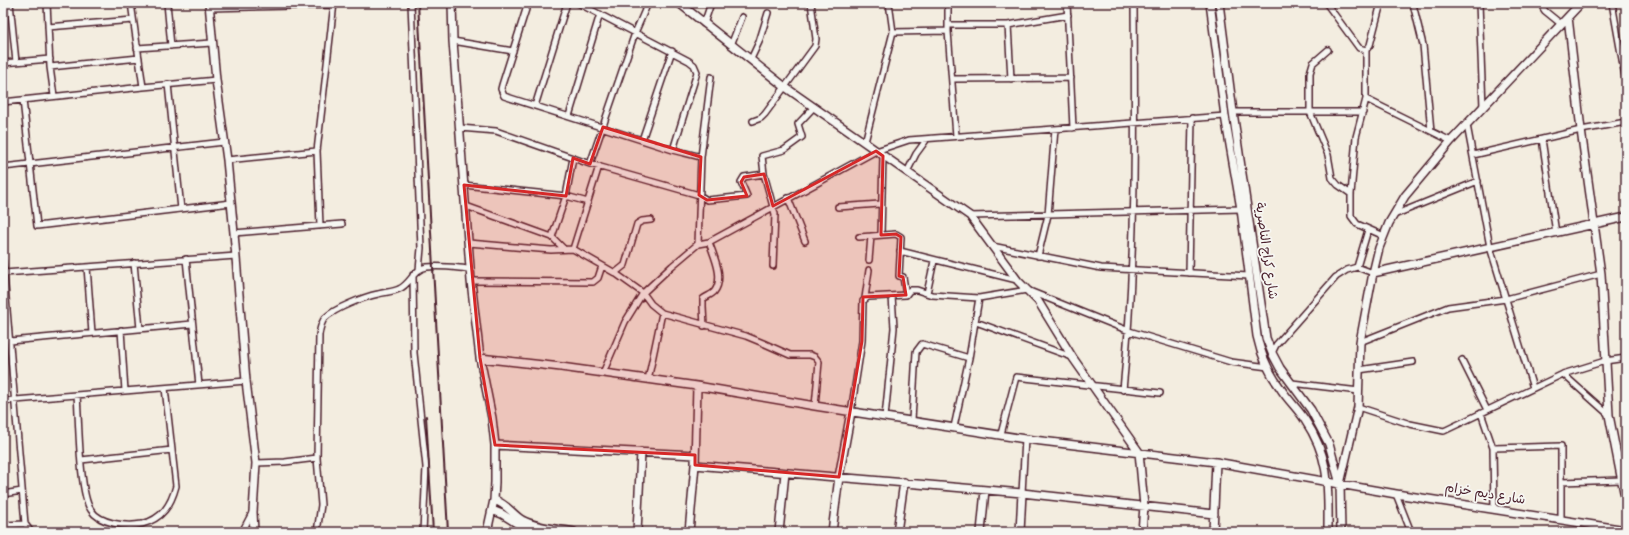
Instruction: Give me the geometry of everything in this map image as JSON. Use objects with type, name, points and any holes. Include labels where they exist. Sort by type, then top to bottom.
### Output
[{"type":"street","points":[[10,3],[16,62]]},
{"type":"street","points":[[47,3],[50,67],[54,96]]},
{"type":"street","points":[[131,3],[143,86]]},
{"type":"street","points":[[167,3],[171,46]]},
{"type":"street","points":[[411,3],[421,248],[419,270]]},
{"type":"street","points":[[452,3],[453,41],[471,281],[480,358],[492,418],[495,445],[496,482],[494,500],[487,532]]},
{"type":"street","points":[[528,3],[502,85],[502,93],[508,98],[673,150],[701,157]]},
{"type":"street","points":[[535,106],[567,3]]},
{"type":"street","points":[[578,3],[672,51],[694,65],[697,72],[673,150]]},
{"type":"street","points":[[590,164],[635,33],[648,3]]},
{"type":"street","points":[[679,3],[785,86],[970,216],[1018,281],[1038,301],[1073,358],[1139,452],[1144,506],[1142,532]]},
{"type":"street","points":[[704,24],[711,3]]},
{"type":"street","points":[[753,121],[761,118],[815,46],[816,39],[811,3]]},
{"type":"street","points":[[865,142],[893,32],[889,3]]},
{"type":"street","points":[[948,3],[948,32],[956,136]]},
{"type":"street","points":[[1067,3],[1073,128]]},
{"type":"street","points":[[1123,390],[1129,331],[1131,269],[1134,123],[1134,3]]},
{"type":"street","name":"شارع كراج الناصرية","points":[[1210,3],[1241,209],[1260,352],[1281,389],[1312,432],[1323,457],[1328,482],[1328,532]]},
{"type":"street","name":"شارع كراج الناصرية","points":[[1219,3],[1233,112],[1266,338],[1280,368],[1312,410],[1324,433],[1334,458],[1340,484]]},
{"type":"street","points":[[1326,3],[1359,48],[1366,50]]},
{"type":"street","points":[[1381,3],[1370,45],[1366,50],[1366,99],[1356,137],[1351,194],[1352,220],[1368,230],[1384,236]]},
{"type":"street","points":[[1479,3],[1483,107]]},
{"type":"street","points":[[1543,3],[1543,8],[1561,24]]},
{"type":"street","points":[[1341,532],[1340,484],[1358,407],[1360,342],[1373,273],[1384,236],[1405,196],[1451,141],[1581,3]]},
{"type":"street","points":[[1612,3],[1626,82]]},
{"type":"street","points":[[254,532],[253,512],[256,463],[246,381],[227,160],[216,80],[209,6],[334,4],[317,151],[320,226]]},
{"type":"street","points":[[1413,4],[1422,45],[1431,131]]},
{"type":"street","points":[[751,59],[759,42],[768,13]]},
{"type":"street","points":[[569,116],[600,14]]},
{"type":"street","points":[[948,26],[1008,25],[1068,15]]},
{"type":"street","points":[[731,45],[742,17]]},
{"type":"street","points":[[1568,17],[1601,274],[1609,414],[1626,502]]},
{"type":"street","points":[[48,27],[133,20]]},
{"type":"street","points":[[1008,25],[1011,79]]},
{"type":"street","points":[[893,32],[948,32]]},
{"type":"street","points":[[453,41],[512,51]]},
{"type":"street","points":[[138,48],[212,43]]},
{"type":"street","points":[[1328,50],[1313,62],[1311,68],[1310,112],[1328,155],[1332,178],[1338,185],[1351,194]]},
{"type":"street","points":[[642,140],[672,51]]},
{"type":"street","points":[[50,67],[139,58]]},
{"type":"street","points":[[3,64],[50,59]]},
{"type":"street","points":[[698,244],[701,157],[711,77]]},
{"type":"street","points":[[952,79],[1071,78]]},
{"type":"street","points":[[3,102],[143,86],[216,80]]},
{"type":"street","points":[[168,84],[181,209]]},
{"type":"street","points":[[1366,99],[1451,141]]},
{"type":"street","points":[[23,100],[36,226],[231,203]]},
{"type":"street","points":[[774,266],[776,221],[764,174],[762,156],[775,154],[784,150],[802,137],[798,124],[814,107]]},
{"type":"street","points":[[1233,112],[1363,112]]},
{"type":"street","points":[[602,373],[625,322],[643,293],[698,244],[709,242],[876,151],[909,140],[1226,116]]},
{"type":"street","points":[[1189,273],[1192,118]]},
{"type":"street","points":[[1473,155],[1582,130],[1626,122]]},
{"type":"street","points":[[1467,125],[1490,247],[1533,388]]},
{"type":"street","points":[[460,128],[496,132],[590,164],[699,195],[707,200],[747,196],[742,182],[744,177],[764,174]]},
{"type":"street","points":[[1038,256],[1048,215],[1055,129]]},
{"type":"street","points":[[907,172],[916,154],[927,139]]},
{"type":"street","points":[[1542,139],[1556,232]]},
{"type":"street","points":[[3,167],[174,146],[224,142]]},
{"type":"street","points":[[227,160],[317,151]]},
{"type":"street","points":[[881,235],[880,204],[883,156]]},
{"type":"street","points":[[552,237],[566,196],[573,158]]},
{"type":"street","points":[[573,249],[599,166]]},
{"type":"street","points":[[1394,215],[1478,181]]},
{"type":"street","points":[[464,185],[566,196],[588,202]]},
{"type":"street","points":[[788,198],[805,241]]},
{"type":"street","points":[[838,207],[880,204]]},
{"type":"street","points":[[466,206],[552,237],[563,248]]},
{"type":"street","points":[[970,216],[1241,209]]},
{"type":"street","points":[[1272,353],[1276,345],[1336,277],[1347,270],[1358,267],[1373,273],[1626,217]]},
{"type":"street","points":[[615,273],[626,265],[637,224],[642,221],[651,220]]},
{"type":"street","points":[[234,233],[342,224]]},
{"type":"street","points":[[1358,267],[1368,230]]},
{"type":"street","points":[[859,237],[896,234],[901,237],[899,276],[903,277],[906,295]]},
{"type":"street","points":[[869,260],[871,236]]},
{"type":"street","points":[[704,326],[703,299],[707,295],[712,294],[717,287],[718,282],[716,264],[709,242]]},
{"type":"street","points":[[468,243],[552,250],[563,248],[573,249],[615,273],[643,293],[651,304],[662,313],[704,326],[746,336],[790,355],[810,355],[815,357],[819,362],[815,406]]},
{"type":"street","points":[[992,246],[1101,268],[1249,276]]},
{"type":"street","points":[[900,251],[1018,281]]},
{"type":"street","points":[[4,273],[236,256]]},
{"type":"street","points":[[186,259],[198,386]]},
{"type":"street","points":[[927,293],[934,260]]},
{"type":"street","points":[[3,262],[25,524],[31,532]]},
{"type":"street","points":[[134,263],[140,329]]},
{"type":"street","points":[[471,281],[593,282],[598,278],[602,266]]},
{"type":"street","points":[[88,267],[92,333]]},
{"type":"street","points":[[317,532],[321,505],[317,458],[319,335],[324,319],[332,313],[358,300],[399,290],[414,274],[426,267],[470,269]]},
{"type":"street","points":[[832,532],[839,477],[862,341],[863,301],[865,298],[869,270]]},
{"type":"street","points":[[414,274],[414,353],[426,467],[423,532]]},
{"type":"street","points":[[1360,342],[1448,307],[1506,299],[1601,274]]},
{"type":"street","points":[[865,298],[906,295],[910,290],[917,290],[932,295],[979,298],[1027,290],[1129,331],[1231,362],[1268,367]]},
{"type":"street","points":[[885,417],[894,328],[892,296]]},
{"type":"street","points":[[954,427],[976,322],[979,298]]},
{"type":"street","points":[[648,380],[662,313]]},
{"type":"street","points":[[976,322],[1073,358]]},
{"type":"street","points":[[10,341],[192,324]]},
{"type":"street","points":[[122,330],[125,391]]},
{"type":"street","points":[[912,420],[914,371],[918,347],[922,344],[969,358]]},
{"type":"street","name":"شارع ديم خزام","points":[[480,358],[696,386],[851,412],[1025,438],[1216,462],[1396,494],[1626,530]]},
{"type":"street","points":[[1358,407],[1410,424],[1444,431],[1563,374],[1605,361],[1626,358]]},
{"type":"street","points":[[1462,360],[1487,410]]},
{"type":"street","points":[[1359,370],[1413,362]]},
{"type":"street","points":[[1563,374],[1609,414]]},
{"type":"street","points":[[1001,434],[1016,377],[1160,394]]},
{"type":"street","points":[[3,401],[246,381]]},
{"type":"street","points":[[1292,383],[1359,391]]},
{"type":"street","points":[[689,532],[695,465],[696,386]]},
{"type":"street","points":[[77,395],[81,460],[86,503],[92,512],[105,521],[120,525],[134,526],[154,520],[166,510],[173,499],[176,486],[165,388]]},
{"type":"street","points":[[1481,413],[1493,448],[1494,509]]},
{"type":"street","points":[[1020,532],[1025,438]]},
{"type":"street","points":[[495,445],[695,455]]},
{"type":"street","points":[[1493,448],[1561,446],[1561,519]]},
{"type":"street","points":[[81,460],[172,450]]},
{"type":"street","points":[[637,532],[641,452]]},
{"type":"street","points":[[256,463],[285,462],[317,458]]},
{"type":"street","points":[[1213,532],[1216,462]]},
{"type":"street","points":[[695,465],[1022,493],[1214,514]]},
{"type":"street","points":[[779,532],[785,473]]},
{"type":"street","points":[[1561,482],[1622,480]]},
{"type":"street","points":[[897,532],[904,482]]},
{"type":"street","points":[[982,532],[985,490]]},
{"type":"street","points":[[3,494],[22,491]]},
{"type":"street","points":[[1396,494],[1411,532]]},
{"type":"street","points":[[494,500],[503,504],[516,516],[530,523],[574,532]]},
{"type":"street","points":[[492,510],[502,514],[521,526],[544,532]]},
{"type":"street","points":[[242,532],[253,512]]},
{"type":"street","points":[[3,525],[25,524]]},
{"type":"highlighted area","points":[[603,127],[701,157],[699,195],[707,200],[747,196],[741,182],[744,177],[764,174],[773,206],[876,151],[883,156],[881,235],[896,234],[901,237],[899,276],[903,277],[906,295],[863,297],[862,341],[839,477],[695,465],[695,455],[495,445],[480,358],[464,185],[566,196],[573,158],[590,164]]},
{"type":"railway","points":[[418,3],[448,532]]},
{"type":"railway","points":[[426,416],[433,532]]}]
